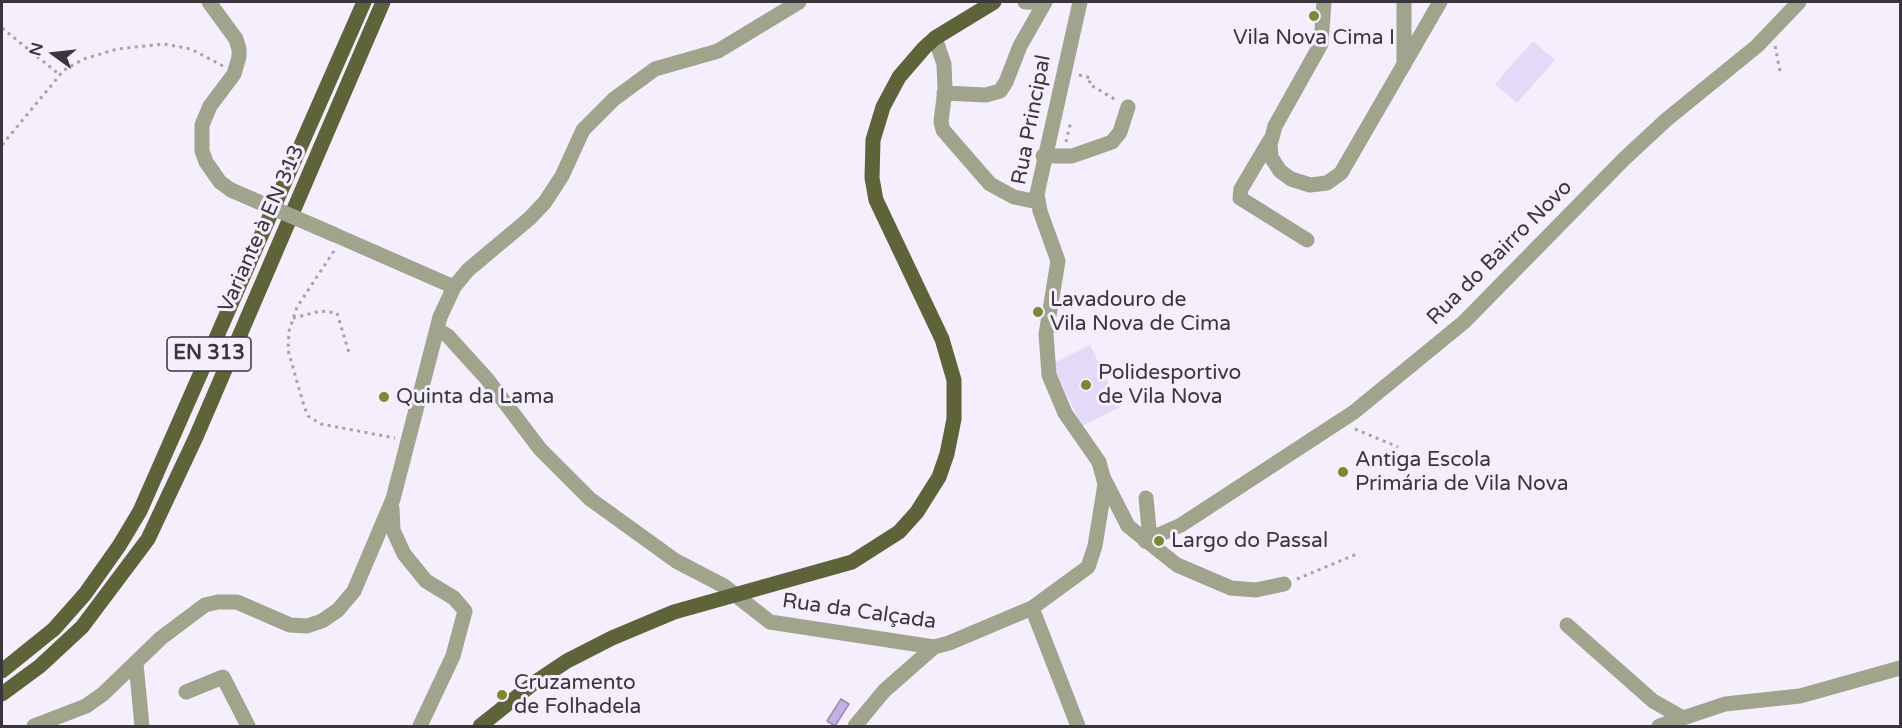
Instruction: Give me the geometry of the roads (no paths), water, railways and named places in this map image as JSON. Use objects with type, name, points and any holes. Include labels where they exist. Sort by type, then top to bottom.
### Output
[{"type":"main road","name":"Variante à EN 313","points":[[2,671],[54,629],[119,546],[140,511],[364,2]]},
{"type":"main road","name":"Variante à EN 313","points":[[2,694],[40,666],[82,627],[148,539],[196,437],[383,2]]},
{"type":"main road","points":[[480,726],[534,683],[567,661],[612,638],[674,612],[832,570],[866,555],[908,523],[939,477],[954,419],[954,380],[950,360],[885,222],[874,189],[871,160],[873,140],[883,107],[899,77],[935,38],[986,4]]},
{"type":"street","points":[[209,2],[236,39],[239,57],[234,74],[205,115],[201,137],[206,162],[220,182],[231,190],[454,287]]},
{"type":"street","points":[[34,726],[86,706],[136,664],[160,638],[205,605],[237,602],[290,625],[307,626],[322,621],[338,610],[354,591],[393,499],[437,329],[454,287],[468,270],[545,202],[562,176],[583,130],[614,99],[655,69],[718,51],[799,2]]},
{"type":"street","points":[[944,93],[986,95],[1000,91],[1043,2],[1024,2]]},
{"type":"street","name":"Rua Principal","points":[[1080,2],[1043,156],[1038,202],[1058,261],[1046,334],[1049,375],[1065,413],[1099,462],[1121,517],[1177,565],[1218,584],[1245,590],[1284,584]]},
{"type":"street","points":[[1307,240],[1239,198],[1241,189],[1322,44],[1323,2]]},
{"type":"street","points":[[1404,2],[1404,68]]},
{"type":"street","points":[[1270,140],[1271,157],[1285,175],[1310,185],[1332,181],[1345,168],[1440,2]]},
{"type":"street","name":"Rua do Bairro Novo","points":[[1147,540],[1181,525],[1339,421],[1464,322],[1624,159],[1666,120],[1772,32],[1799,2]]},
{"type":"street","points":[[935,38],[943,60],[942,128],[982,177],[1006,194],[1038,202]]},
{"type":"street","points":[[1043,156],[1064,156],[1096,148],[1116,139],[1124,123],[1128,107]]},
{"type":"street","name":"Rua da Calçada","points":[[437,329],[448,336],[487,379],[540,449],[590,499],[676,561],[711,578],[738,596],[765,619],[780,625],[934,647],[950,643],[1032,608],[1088,567],[1095,546],[1104,479]]},
{"type":"street","points":[[1146,498],[1147,540]]},
{"type":"street","points":[[393,499],[393,530],[404,554],[426,581],[454,598],[465,611],[453,656],[420,726]]},
{"type":"street","points":[[1032,608],[1078,726]]},
{"type":"street","points":[[1567,625],[1653,701],[1683,718]]},
{"type":"street","points":[[855,726],[875,699],[934,647]]},
{"type":"street","points":[[136,664],[139,726]]},
{"type":"street","points":[[1659,726],[1725,704],[1800,696],[1900,668]]},
{"type":"street","points":[[186,692],[223,677],[248,726]]},
{"type":"place","name":"Vila Nova Cima I","points":[[1314,16]]},
{"type":"place","name":"Lavadouro de Vila Nova de Cima","points":[[1038,312]]},
{"type":"place","name":"Polidesportivo de Vila Nova","points":[[1086,385]]},
{"type":"place","name":"Quinta da Lama","points":[[384,397]]},
{"type":"place","name":"Antiga Escola Primária de Vila Nova","points":[[1343,472]]},
{"type":"place","name":"Largo do Passal","points":[[1159,541]]},
{"type":"place","name":"Cruzamento de Folhadela","points":[[502,695]]}]
